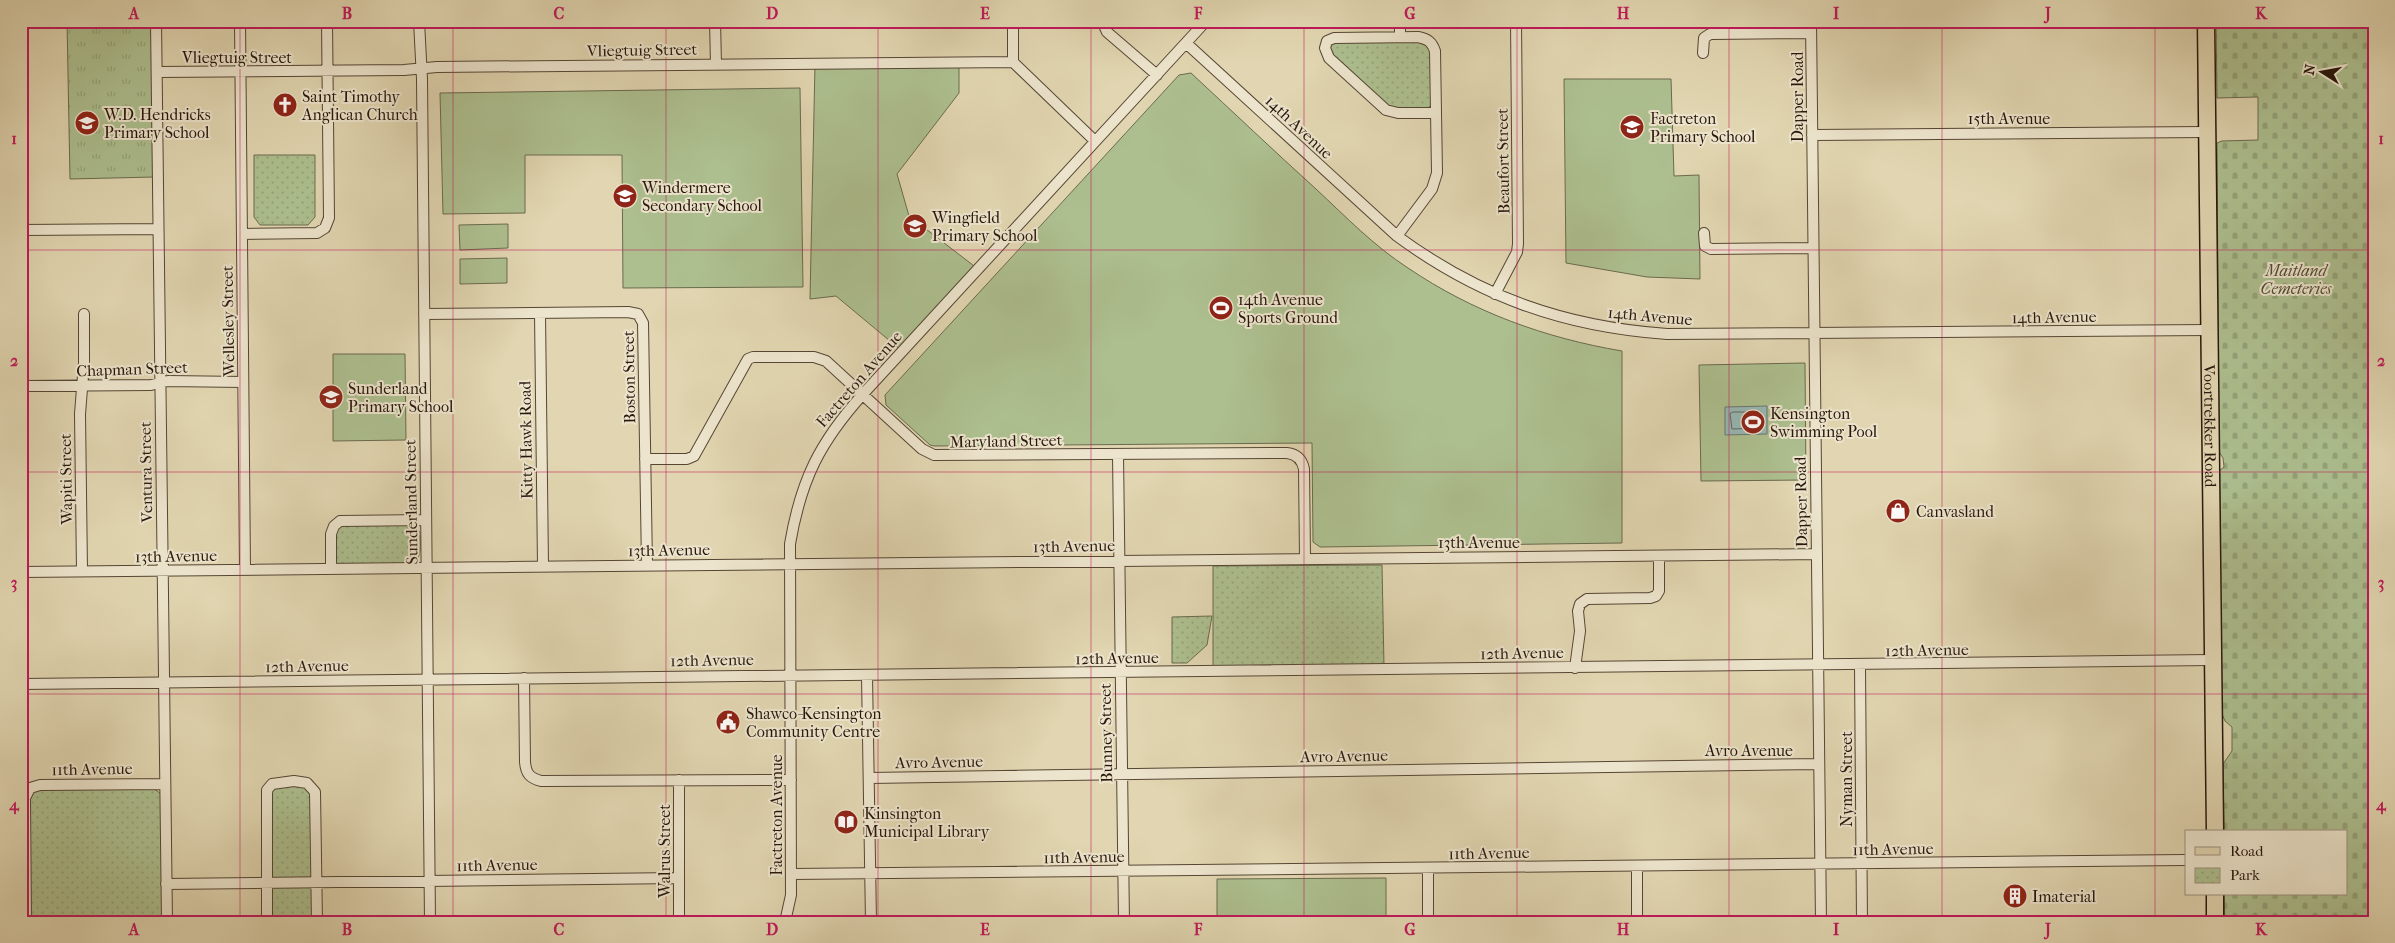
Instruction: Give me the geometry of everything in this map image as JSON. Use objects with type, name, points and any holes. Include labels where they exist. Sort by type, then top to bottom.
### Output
[{"type":"main road","name":"Voortrekker Road","points":[[2206,21],[2215,830]]},
{"type":"main road","points":[[2215,896],[2215,922]]},
{"type":"street","name":"Ventura Street","points":[[156,21],[167,922]]},
{"type":"street","name":"Wellesley Street","points":[[240,21],[245,570]]},
{"type":"street","points":[[242,234],[317,233],[325,228],[329,218],[326,21]]},
{"type":"street","name":"Sunderland Street","points":[[419,21],[430,922]]},
{"type":"street","points":[[715,21],[716,64]]},
{"type":"street","points":[[1013,21],[1013,62],[1096,141]]},
{"type":"street","points":[[1102,21],[1106,32],[1157,75]]},
{"type":"street","name":"Factreton Avenue","points":[[784,922],[791,895],[790,564],[793,526],[808,475],[824,442],[838,422],[1206,21]]},
{"type":"street","points":[[1400,21],[1400,37]]},
{"type":"street","name":"Beaufort Street","points":[[1495,294],[1517,252],[1518,244],[1516,21]]},
{"type":"street","name":"Dapper Road","points":[[1811,21],[1821,922]]},
{"type":"street","points":[[1703,53],[1704,38],[1710,34],[1811,33]]},
{"type":"street","points":[[1397,236],[1432,189],[1437,173],[1435,51],[1433,45],[1425,39],[1400,37],[1334,38],[1327,41],[1326,53],[1386,110],[1392,112],[1435,113]]},
{"type":"street","name":"14th Avenue","points":[[1186,43],[1397,236],[1430,261],[1495,294],[1550,314],[1589,325],[1626,331],[1682,334],[2209,330]]},
{"type":"street","name":"Vliegtuig Street","points":[[157,72],[327,72],[716,64],[1013,62]]},
{"type":"street","name":"15th Avenue","points":[[1812,135],[2207,132]]},
{"type":"street","points":[[21,230],[158,230]]},
{"type":"street","points":[[1704,233],[1706,246],[1711,249],[1813,248]]},
{"type":"street","name":"Boston Street","points":[[424,314],[628,312],[638,314],[643,323],[647,566]]},
{"type":"street","name":"Kitty Hawk Road","points":[[540,313],[543,566]]},
{"type":"street","name":"Wapiti Street","points":[[82,572],[80,414],[84,363],[84,314]]},
{"type":"street","name":"Maryland Street","points":[[645,459],[687,459],[694,456],[744,364],[753,357],[820,358],[863,394],[922,449],[934,455],[1286,452],[1294,455],[1301,460],[1304,469],[1305,558]]},
{"type":"street","name":"Chapman Street","points":[[21,386],[151,385],[168,381],[243,382]]},
{"type":"street","name":"Bunney Street","points":[[1118,454],[1124,922]]},
{"type":"street","points":[[331,570],[331,534],[334,526],[340,522],[426,520]]},
{"type":"street","name":"13th Avenue","points":[[21,572],[1816,554]]},
{"type":"street","points":[[1575,668],[1580,631],[1578,611],[1580,604],[1587,599],[1650,598],[1656,596],[1659,591],[1659,556]]},
{"type":"street","name":"12th Avenue","points":[[21,684],[790,674],[867,675],[1860,666],[2212,660]]},
{"type":"street","name":"Nyman Street","points":[[1860,666],[1862,922]]},
{"type":"street","points":[[867,675],[871,922]]},
{"type":"street","points":[[524,678],[525,762],[527,774],[533,779],[541,781],[791,780]]},
{"type":"street","name":"Avro Avenue","points":[[869,778],[1819,764]]},
{"type":"street","name":"Walrus Street","points":[[679,780],[679,922]]},
{"type":"street","points":[[267,922],[267,790],[272,784],[294,782],[307,784],[315,792],[317,922]]},
{"type":"street","name":"11th Avenue","points":[[26,922],[23,886],[24,798],[30,788],[40,785],[165,784]]},
{"type":"street","name":"11th Avenue","points":[[791,874],[2185,860]]},
{"type":"street","points":[[1637,866],[1637,922]]},
{"type":"street","points":[[1428,868],[1428,922]]},
{"type":"street","name":"11th Avenue","points":[[166,884],[679,878]]},
{"type":"green space","name":"W.D. Hendricks Primary School","points":[[67,21],[152,21],[154,177],[70,179]]},
{"type":"green space","name":"Maitland Cemeteries","points":[[2216,21],[2374,21],[2374,922],[2225,922],[2224,896],[2348,896],[2348,830],[2224,830],[2223,764],[2232,751],[2232,727],[2225,721],[2222,714],[2219,471],[2224,467],[2223,458],[2219,452],[2217,143],[2222,141],[2258,140],[2258,97],[2217,98]]},
{"type":"green space","points":[[1422,41],[1431,50],[1432,104],[1428,108],[1392,110],[1331,55],[1330,47],[1335,42]]},
{"type":"green space","points":[[959,62],[959,93],[897,174],[909,216],[978,269],[902,351],[836,296],[810,299],[815,64]]},
{"type":"green space","name":"14th Avenue Sports Ground","points":[[1191,73],[1360,231],[1408,268],[1458,298],[1510,321],[1565,339],[1622,351],[1622,543],[1320,547],[1313,542],[1312,443],[934,446],[930,445],[886,405],[885,395],[1179,75]]},
{"type":"green space","name":"Factreton Primary School","points":[[1564,79],[1671,79],[1674,176],[1699,175],[1700,279],[1647,277],[1566,263]]},
{"type":"green space","name":"Windermere Secondary School","points":[[800,88],[803,287],[623,288],[622,155],[525,155],[525,213],[443,214],[440,93]]},
{"type":"green space","points":[[254,155],[315,155],[315,217],[308,225],[260,225],[254,217]]},
{"type":"green space","points":[[508,224],[508,248],[460,250],[459,225]]},
{"type":"green space","points":[[507,258],[507,283],[460,284],[460,259]]},
{"type":"green space","points":[[333,354],[405,354],[406,440],[333,441]]},
{"type":"green space","name":"Kensington Swimming Pool","points":[[1805,363],[1806,480],[1701,481],[1699,365]]},
{"type":"green space","points":[[412,524],[420,532],[420,546],[418,558],[412,564],[339,565],[335,561],[334,532],[341,525]]},
{"type":"green space","points":[[1382,565],[1384,666],[1213,667],[1213,566]]},
{"type":"green space","points":[[1212,616],[1207,645],[1187,663],[1172,663],[1172,617]]},
{"type":"green space","points":[[272,784],[311,786],[317,922],[267,922]]},
{"type":"green space","points":[[153,788],[161,794],[164,922],[30,922],[29,801],[33,792],[38,789]]},
{"type":"green space","points":[[1386,878],[1386,922],[1217,922],[1217,879]]},
{"type":"water","points":[[1767,406],[1767,434],[1725,435],[1725,407]]},
{"type":"place","name":"Saint Timothy Anglican Church","points":[[285,105]]},
{"type":"place","name":"W.D. Hendricks Primary School","points":[[87,123]]},
{"type":"place","name":"Factreton Primary School","points":[[1632,127]]},
{"type":"place","name":"Windermere Secondary School","points":[[625,196]]},
{"type":"place","name":"Wingfield Primary School","points":[[915,226]]},
{"type":"place","name":"14th Avenue Sports Ground","points":[[1221,308]]},
{"type":"place","name":"Sunderland Primary School","points":[[331,397]]},
{"type":"place","name":"Kensington Swimming Pool","points":[[1753,422]]},
{"type":"place","name":"Canvasland","points":[[1898,511]]},
{"type":"place","name":"Shawco-Kensington Community Centre","points":[[728,722]]},
{"type":"place","name":"Kinsington Municipal Library","points":[[846,822]]},
{"type":"place","name":"Imaterial","points":[[2015,896]]}]
